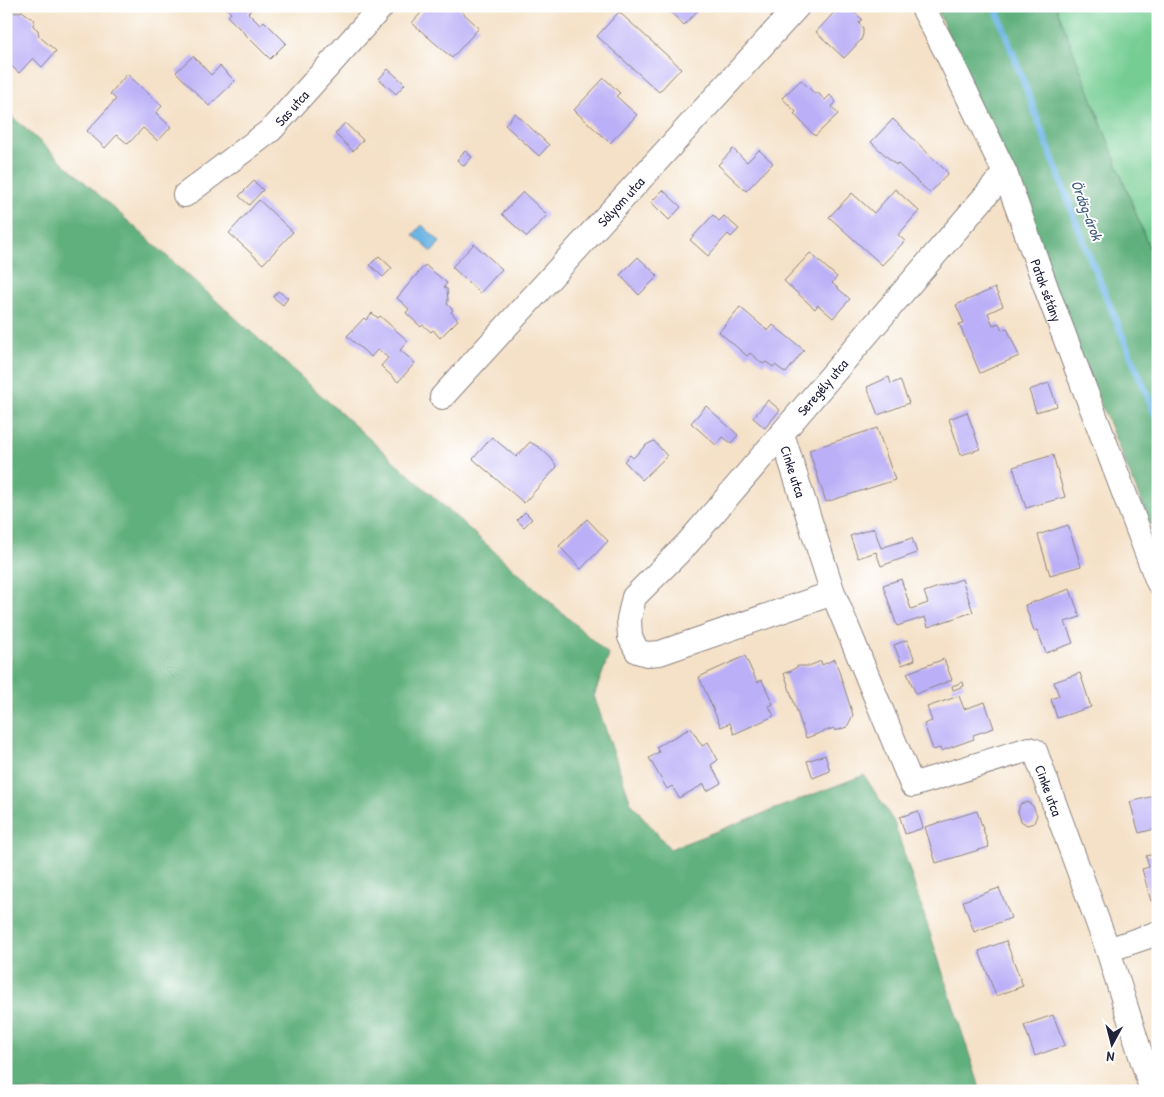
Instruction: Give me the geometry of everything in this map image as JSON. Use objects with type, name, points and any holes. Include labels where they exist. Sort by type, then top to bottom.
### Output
[{"type":"street","name":"Sas utca","points":[[185,195],[271,130],[382,6]]},
{"type":"street","name":"Sólyom utca","points":[[442,397],[798,6]]},
{"type":"street","name":"Patak sétány","points":[[922,6],[1005,173],[1048,294],[1158,582]]},
{"type":"street","name":"Seregély utca","points":[[833,593],[660,654],[647,654],[637,650],[630,637],[630,619],[634,597],[687,544],[1005,173]]},
{"type":"street","name":"Cinke utca","points":[[782,434],[833,593],[912,785],[1029,749],[1035,751],[1108,950],[1152,1091]]},
{"type":"street","points":[[1108,950],[1158,933]]},
{"type":"green space","points":[[936,6],[1056,6],[1158,271],[1158,542]]},
{"type":"green space","points":[[1056,6],[1158,6],[1158,271]]},
{"type":"green space","points":[[6,111],[609,655],[594,696],[631,803],[670,849],[864,775],[894,822],[981,1091],[6,1091]]},
{"type":"water","points":[[422,225],[440,242],[432,252],[413,235]]},
{"type":"building","points":[[6,6],[15,13],[22,11],[34,20],[33,26],[38,30],[39,36],[56,51],[42,67],[33,58],[19,73],[6,61]]},
{"type":"building","points":[[224,6],[255,6],[248,13],[260,25],[264,21],[286,43],[270,59],[228,17],[231,13]]},
{"type":"building","points":[[427,6],[456,6],[479,28],[452,58],[412,23]]},
{"type":"building","points":[[664,6],[702,6],[684,25]]},
{"type":"building","points":[[840,6],[847,6],[862,19],[859,23],[863,28],[861,40],[844,58],[816,32]]},
{"type":"building","points":[[619,12],[681,68],[659,92],[597,36]]},
{"type":"building","points":[[193,56],[211,75],[220,66],[235,81],[209,106],[176,72]]},
{"type":"building","points":[[388,69],[405,84],[396,94],[379,79]]},
{"type":"building","points":[[127,74],[162,106],[156,113],[171,127],[158,141],[143,128],[128,144],[117,135],[105,148],[87,131],[116,99],[110,94]]},
{"type":"building","points":[[604,78],[620,93],[616,96],[637,115],[610,143],[574,110]]},
{"type":"building","points":[[801,80],[815,94],[817,92],[825,100],[830,95],[836,102],[832,107],[838,114],[815,136],[782,98]]},
{"type":"building","points":[[515,113],[549,145],[539,156],[505,125]]},
{"type":"building","points":[[893,119],[948,173],[930,193],[871,142]]},
{"type":"building","points":[[345,123],[363,140],[353,151],[335,134]]},
{"type":"building","points":[[733,149],[747,162],[759,150],[773,163],[746,191],[718,165]]},
{"type":"building","points":[[465,151],[472,157],[464,166],[457,160]]},
{"type":"building","points":[[254,181],[263,190],[249,205],[239,196]]},
{"type":"building","points":[[895,189],[919,211],[898,235],[905,241],[882,265],[829,217],[852,193],[874,213]]},
{"type":"building","points":[[663,190],[681,207],[669,220],[651,202]]},
{"type":"building","points":[[523,192],[547,215],[527,237],[502,214]]},
{"type":"building","points":[[259,200],[293,232],[263,264],[229,233]]},
{"type":"building","points":[[713,215],[719,221],[724,216],[739,229],[731,237],[728,234],[708,256],[690,240]]},
{"type":"building","points":[[474,244],[502,269],[480,293],[452,267]]},
{"type":"building","points":[[810,253],[837,277],[832,283],[850,299],[833,318],[818,305],[815,309],[784,281]]},
{"type":"building","points":[[379,256],[392,268],[383,277],[370,265]]},
{"type":"building","points":[[638,257],[658,276],[639,295],[620,275]]},
{"type":"building","points":[[425,265],[447,283],[444,287],[447,289],[447,304],[453,310],[451,312],[458,320],[440,338],[433,330],[431,332],[423,325],[421,327],[406,313],[409,309],[397,298]]},
{"type":"building","points":[[995,288],[1003,306],[988,313],[993,325],[999,323],[1002,330],[1007,328],[1019,356],[980,373],[959,324],[964,323],[956,305]]},
{"type":"building","points":[[278,291],[288,298],[283,305],[273,297]]},
{"type":"building","points":[[740,307],[768,331],[773,325],[804,350],[786,373],[775,365],[773,367],[766,362],[763,364],[750,353],[747,356],[719,332]]},
{"type":"building","points":[[372,313],[378,318],[380,316],[408,341],[400,350],[415,363],[398,382],[381,366],[388,358],[378,349],[371,357],[347,336],[364,318],[366,320]]},
{"type":"building","points":[[889,377],[891,384],[900,380],[909,403],[878,415],[867,387]]},
{"type":"building","points":[[1049,383],[1057,406],[1036,412],[1029,390]]},
{"type":"building","points":[[768,400],[780,410],[765,428],[753,418]]},
{"type":"building","points":[[706,406],[738,435],[731,443],[723,437],[716,445],[691,423]]},
{"type":"building","points":[[967,412],[980,449],[961,455],[949,419]]},
{"type":"building","points":[[877,428],[895,480],[826,502],[809,450]]},
{"type":"building","points":[[492,437],[516,457],[530,442],[551,458],[557,467],[524,503],[473,459]]},
{"type":"building","points":[[654,441],[667,456],[642,480],[624,461],[630,455],[633,458],[646,445]]},
{"type":"building","points":[[1053,455],[1065,497],[1026,508],[1013,467]]},
{"type":"building","points":[[525,512],[532,519],[524,527],[517,520]]},
{"type":"building","points":[[587,519],[608,541],[581,569],[559,546]]},
{"type":"building","points":[[1068,525],[1081,566],[1050,575],[1038,535]]},
{"type":"building","points":[[874,528],[881,548],[912,538],[917,553],[881,566],[876,552],[858,558],[850,536]]},
{"type":"building","points":[[901,579],[911,609],[928,603],[924,592],[962,579],[973,612],[928,627],[925,617],[897,626],[883,585]]},
{"type":"building","points":[[1070,589],[1080,617],[1065,622],[1073,643],[1046,653],[1037,630],[1034,631],[1025,605]]},
{"type":"building","points":[[907,640],[915,660],[902,665],[894,645]]},
{"type":"building","points":[[745,656],[757,682],[762,680],[773,704],[769,706],[774,716],[734,734],[730,723],[721,727],[699,677]]},
{"type":"building","points":[[835,659],[853,715],[847,727],[835,731],[834,728],[806,738],[784,673],[798,666],[809,666],[821,661],[822,665]]},
{"type":"building","points":[[944,659],[952,680],[916,694],[907,673]]},
{"type":"building","points":[[1080,673],[1091,707],[1057,718],[1051,699],[1059,696],[1054,682]]},
{"type":"building","points":[[963,682],[964,686],[953,690],[952,686]]},
{"type":"building","points":[[959,696],[964,709],[985,702],[994,728],[973,735],[974,739],[941,751],[940,748],[933,750],[924,724],[932,721],[927,707]]},
{"type":"building","points":[[691,728],[702,746],[708,742],[718,760],[711,765],[721,783],[707,791],[704,784],[679,798],[672,786],[667,789],[649,758],[659,752],[656,747]]},
{"type":"building","points":[[825,755],[830,771],[813,778],[807,761]]},
{"type":"building","points":[[1158,795],[1158,828],[1139,833],[1130,802]]},
{"type":"building","points":[[1028,802],[1033,806],[1037,815],[1034,823],[1027,825],[1021,821],[1018,812],[1020,804]]},
{"type":"building","points":[[918,811],[923,828],[905,834],[900,817]]},
{"type":"building","points":[[977,811],[989,847],[936,863],[925,827]]},
{"type":"building","points":[[1158,853],[1158,899],[1151,901],[1142,869],[1149,867],[1146,856]]},
{"type":"building","points":[[999,888],[1011,918],[974,932],[963,901]]},
{"type":"building","points":[[1006,941],[1023,986],[996,996],[979,951]]},
{"type":"building","points":[[1053,1015],[1065,1045],[1035,1056],[1024,1025]]},
{"type":"waterway","name":"Ördög-árok","points":[[995,6],[1088,253],[1158,421]]}]
